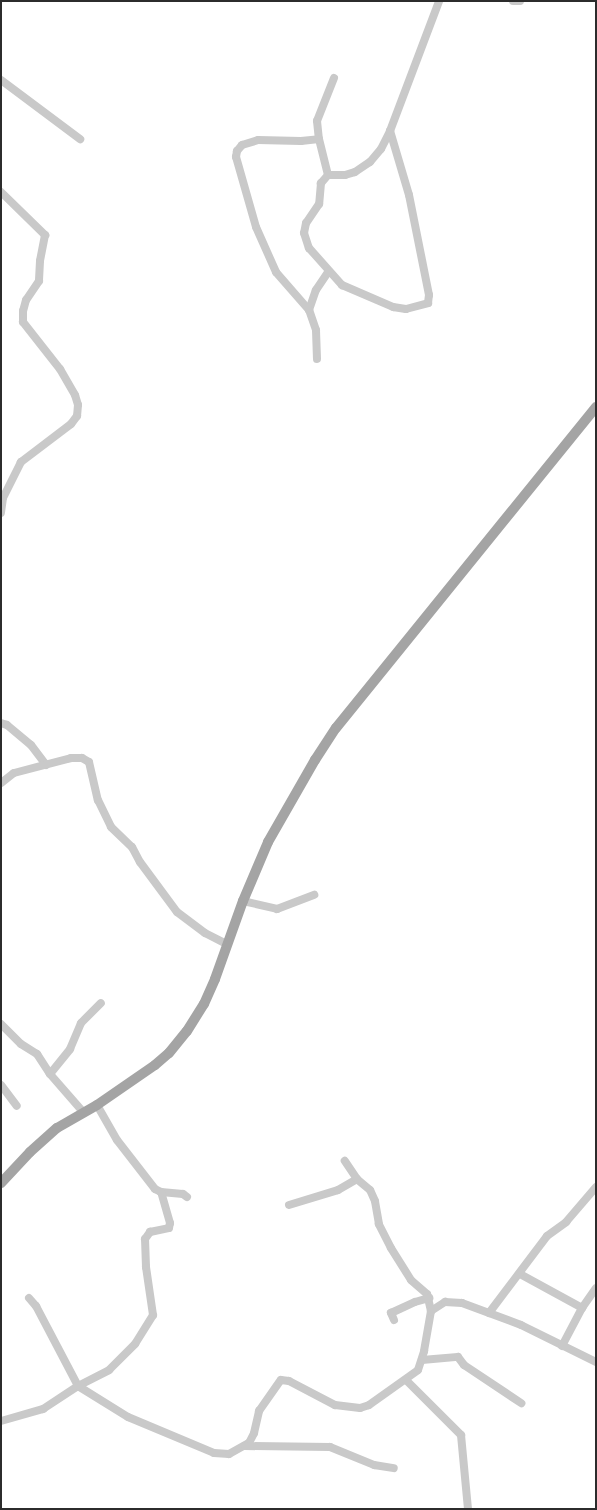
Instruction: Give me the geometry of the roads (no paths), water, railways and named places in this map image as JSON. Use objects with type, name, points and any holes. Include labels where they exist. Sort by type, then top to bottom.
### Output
[{"type":"main road","points":[[1,1183],[30,1152],[57,1128],[97,1105],[155,1065],[169,1053],[187,1031],[204,1004],[243,901],[268,842],[294,792],[336,728],[596,407]]},
{"type":"street","points":[[390,131],[410,195],[429,294],[428,303],[406,309],[393,307],[342,285],[328,272],[309,248],[304,233],[306,223],[319,204],[321,183],[328,175],[345,175],[355,172],[370,162],[381,149],[390,131],[439,1]]},
{"type":"street","points":[[514,1],[520,1]]},
{"type":"street","points":[[328,175],[319,139],[317,120],[334,78]]},
{"type":"street","points":[[1,80],[80,139]]},
{"type":"street","points":[[317,359],[316,330],[309,310],[276,272],[256,227],[236,158],[237,151],[242,146],[258,140],[301,141],[319,139]]},
{"type":"street","points":[[1,192],[45,235],[40,261],[39,281],[26,300],[22,310],[23,322],[60,369],[76,395],[78,405],[77,416],[71,424],[21,462],[3,498],[1,512]]},
{"type":"street","points":[[309,310],[316,290],[328,272]]},
{"type":"street","points":[[1,723],[7,725],[31,745],[46,765]]},
{"type":"street","points":[[1,783],[14,773],[46,765],[77,758],[82,758],[89,762],[98,800],[111,827],[132,847],[140,862],[177,912],[197,928],[227,944]]},
{"type":"street","points":[[243,901],[277,909],[314,895]]},
{"type":"street","points":[[50,1074],[70,1049],[81,1023],[101,1003]]},
{"type":"street","points":[[1,1024],[22,1044],[37,1054],[50,1074],[83,1112]]},
{"type":"street","points":[[1,1085],[17,1106]]},
{"type":"street","points":[[97,1105],[117,1140],[155,1189],[161,1192],[183,1194],[187,1197]]},
{"type":"street","points":[[29,1298],[36,1306],[78,1386],[128,1417],[214,1453],[229,1454],[244,1446],[252,1438],[259,1411],[281,1380],[289,1381],[335,1405],[360,1408],[370,1405],[418,1370],[422,1360],[431,1311],[429,1298],[411,1280],[391,1248],[379,1224],[376,1201],[370,1190],[357,1179],[345,1161]]},
{"type":"street","points":[[289,1205],[338,1190],[357,1179]]},
{"type":"street","points":[[489,1313],[547,1236],[566,1222],[596,1187]]},
{"type":"street","points":[[1,1421],[43,1409],[116,1364],[135,1344],[153,1314],[145,1244],[147,1235],[150,1232],[169,1228],[170,1223],[161,1192]]},
{"type":"street","points":[[520,1274],[582,1308]]},
{"type":"street","points":[[562,1346],[582,1308],[596,1288]]},
{"type":"street","points":[[394,1320],[391,1313],[408,1304],[429,1298]]},
{"type":"street","points":[[431,1311],[438,1304],[455,1301],[521,1325],[596,1362]]},
{"type":"street","points":[[422,1360],[458,1357],[464,1365],[521,1403]]},
{"type":"street","points":[[406,1380],[460,1435],[468,1509]]},
{"type":"street","points":[[244,1446],[330,1447],[374,1465],[394,1468]]}]
